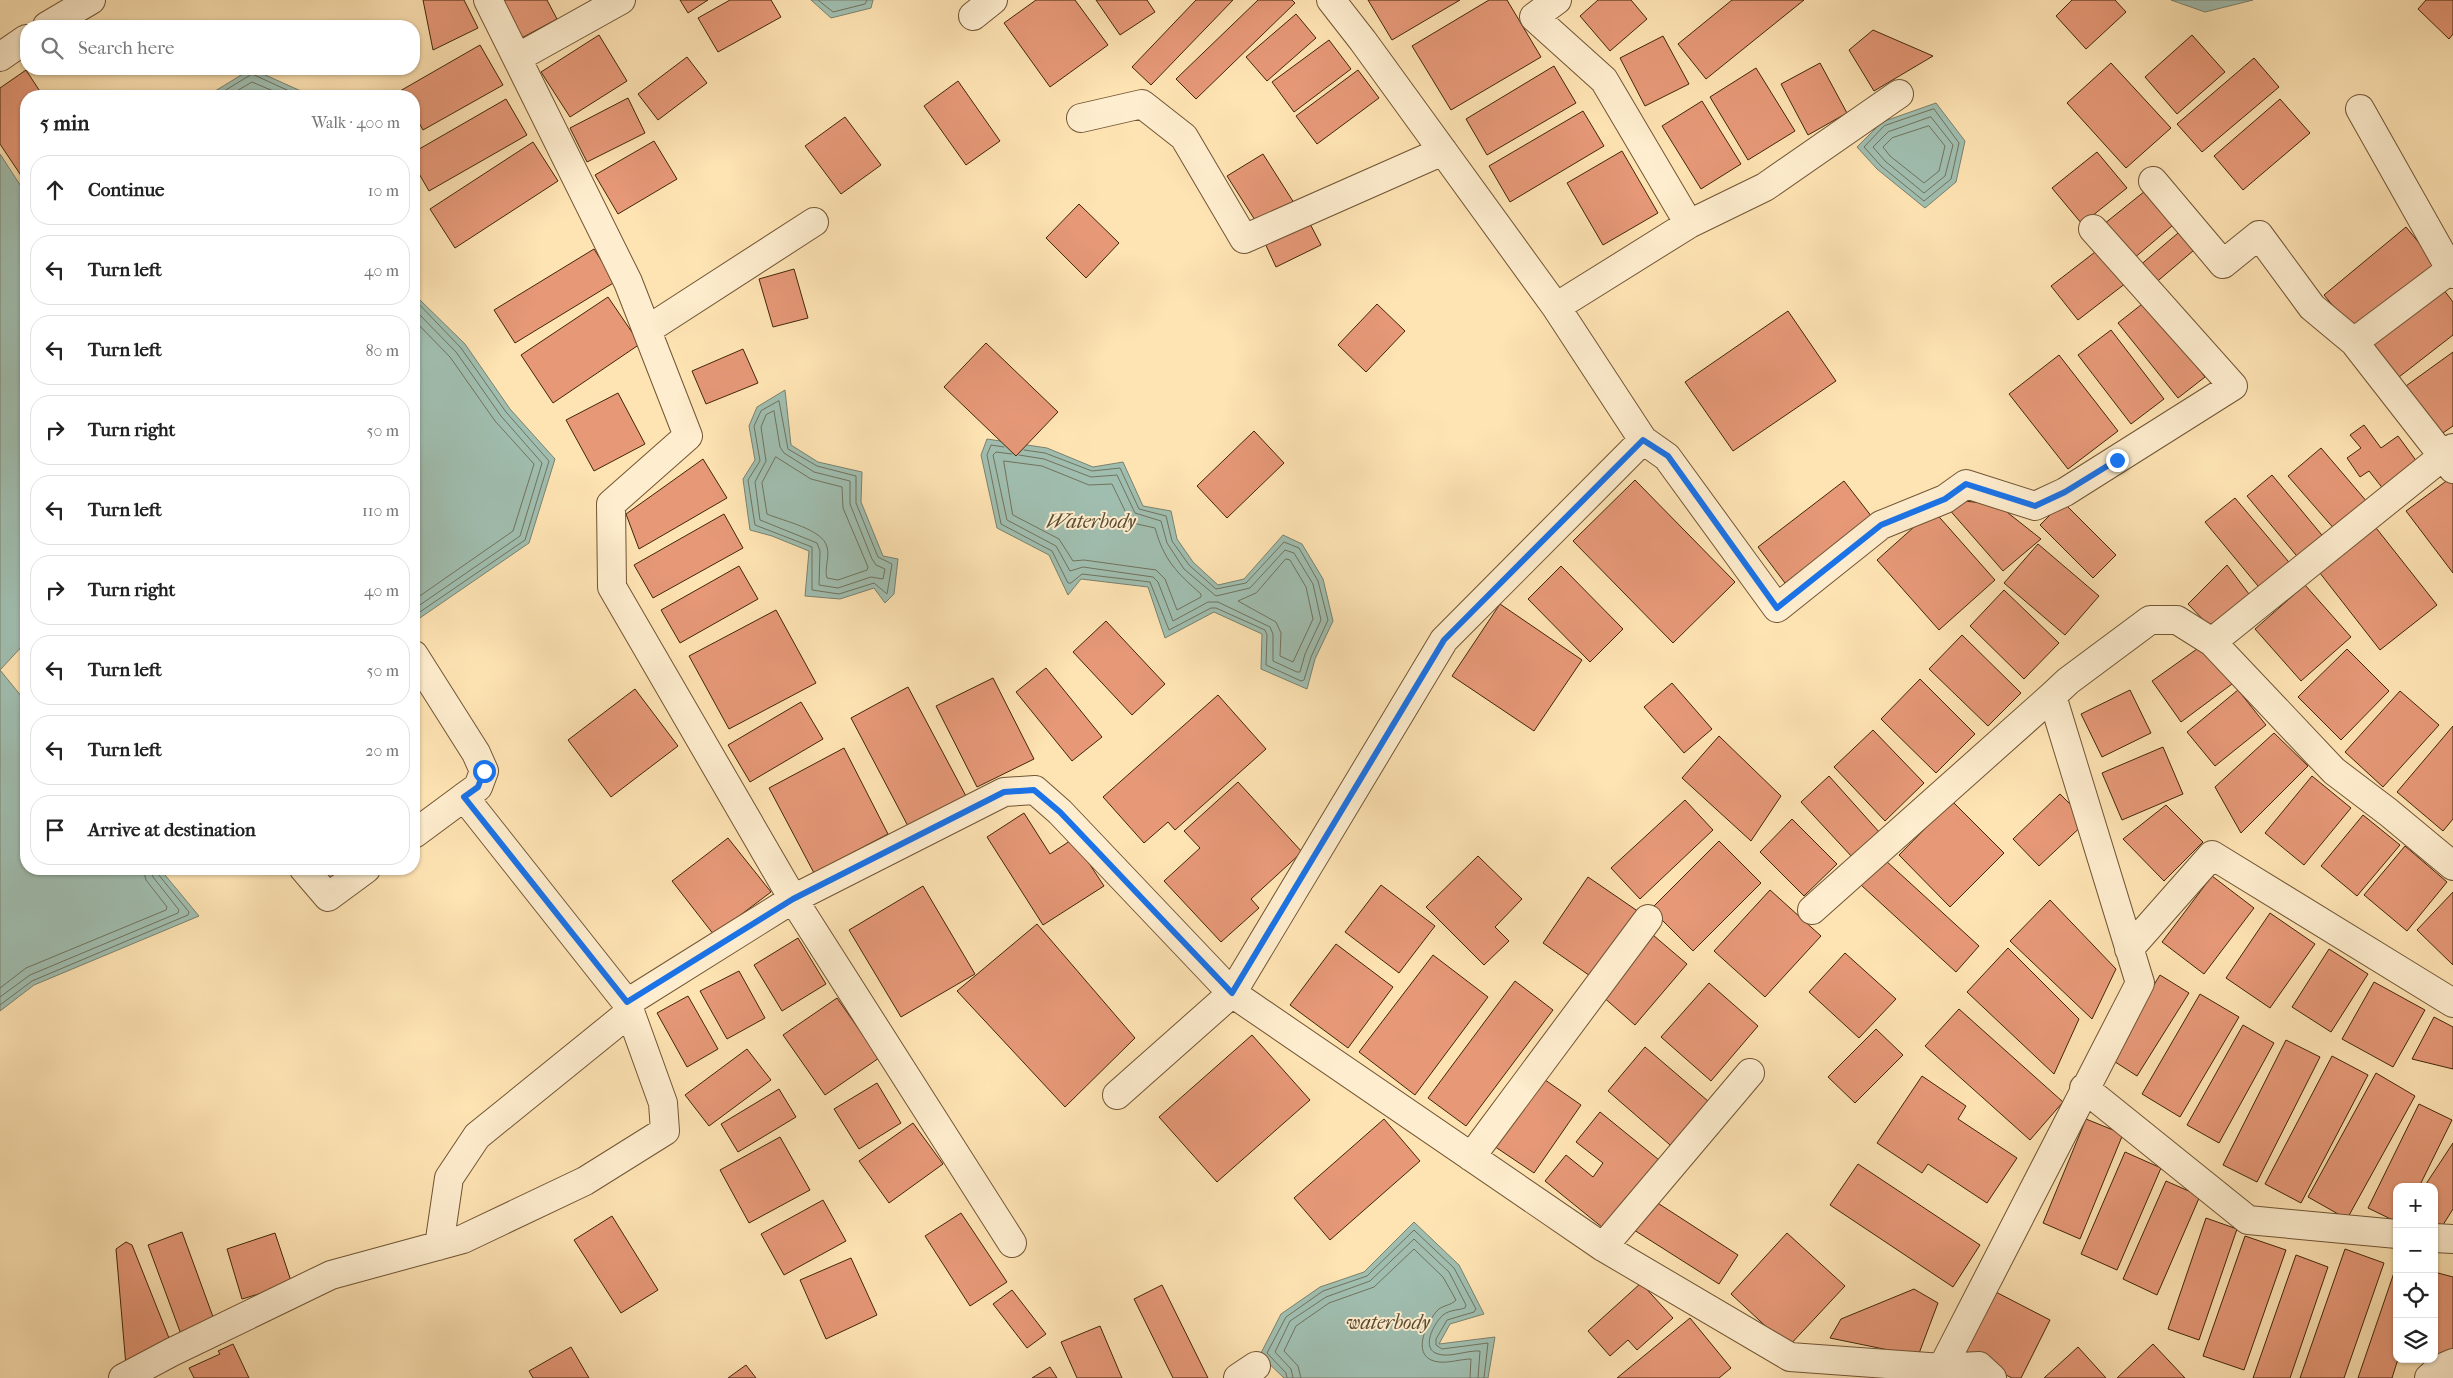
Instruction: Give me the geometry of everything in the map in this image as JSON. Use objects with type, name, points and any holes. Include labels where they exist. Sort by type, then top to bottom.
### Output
[{"type":"street","points":[[56,20],[91,0]]},
{"type":"street","points":[[488,0],[628,282],[688,436],[612,504],[612,588],[793,899],[1012,1243]]},
{"type":"street","points":[[517,58],[621,0]]},
{"type":"street","points":[[1331,0],[1363,41],[1556,308],[1643,440],[1668,456],[1777,608],[1881,525],[1945,499],[1966,484],[2035,506],[2065,492],[2162,429],[2233,386],[2093,229]]},
{"type":"street","points":[[1558,0],[1534,17],[1604,80],[1689,224]]},
{"type":"street","points":[[0,57],[20,43]]},
{"type":"street","points":[[1556,308],[1689,224],[1765,187],[1899,94]]},
{"type":"street","points":[[1081,118],[1142,104],[1184,137],[1244,239],[1443,151]]},
{"type":"street","points":[[2354,342],[2452,272],[2360,109]]},
{"type":"street","points":[[2153,181],[2223,264],[2259,235],[2312,307],[2354,342],[2450,457],[2212,642]]},
{"type":"street","points":[[646,330],[814,222]]},
{"type":"street","points":[[1117,1095],[1232,993],[1444,640],[1643,440]]},
{"type":"street","points":[[1812,910],[2068,681],[2150,620],[2178,620],[2212,642],[2334,771],[2388,812],[2453,866]]},
{"type":"street","points":[[420,664],[476,753],[484,771],[478,787],[420,830]]},
{"type":"street","points":[[1942,1368],[2140,982],[2052,696]]},
{"type":"street","points":[[439,1246],[449,1178],[477,1136],[629,1007],[793,899],[1004,792],[1034,790],[1060,812],[1232,993],[1603,1247],[1790,1357],[1849,1370],[1979,1366],[1992,1378]]},
{"type":"street","points":[[123,1378],[172,1352],[331,1275],[463,1240],[585,1181],[665,1131],[663,1104],[629,1007],[464,797]]},
{"type":"street","points":[[2129,949],[2212,855],[2453,1003]]},
{"type":"street","points":[[309,875],[328,897],[358,875]]},
{"type":"street","points":[[1471,1157],[1648,919]]},
{"type":"street","points":[[1603,1247],[1750,1073]]},
{"type":"street","points":[[2084,1088],[2248,1220],[2393,1234]]},
{"type":"street","points":[[2438,1238],[2453,1239]]},
{"type":"street","points":[[2429,1378],[2439,1369],[2453,1363]]},
{"type":"water","points":[[811,0],[873,0],[871,8],[831,18]]},
{"type":"water","points":[[2171,0],[2253,0],[2205,12]]},
{"type":"water","points":[[241,75],[265,75],[299,90],[217,90]]},
{"type":"water","points":[[1936,103],[1965,141],[1956,182],[1925,208],[1877,169],[1857,147],[1882,122]]},
{"type":"water","points":[[0,154],[20,185],[20,648],[0,670]]},
{"type":"water","points":[[420,300],[465,344],[510,409],[555,459],[529,543],[420,618]]},
{"type":"water","points":[[785,390],[791,445],[818,462],[862,472],[861,502],[883,556],[898,559],[894,594],[885,603],[874,588],[840,599],[805,596],[809,551],[772,536],[750,530],[743,479],[755,460],[749,426],[757,407]]},
{"type":"water","name":"Waterbody","points":[[987,439],[1047,448],[1093,467],[1123,462],[1143,506],[1171,511],[1177,539],[1193,562],[1218,585],[1244,579],[1283,535],[1302,544],[1323,579],[1333,621],[1315,659],[1307,689],[1261,669],[1262,634],[1214,612],[1165,638],[1148,587],[1081,579],[1068,595],[1049,555],[997,528],[981,455]]},
{"type":"water","points":[[0,670],[20,695],[20,875],[165,875],[199,916],[34,985],[0,1011]]},
{"type":"water","name":"waterbody","points":[[1414,1222],[1459,1265],[1484,1314],[1450,1324],[1439,1344],[1495,1337],[1488,1378],[1284,1378],[1260,1355],[1281,1314],[1320,1287],[1364,1272]]},
{"type":"building","points":[[423,0],[464,0],[478,28],[433,50]]},
{"type":"building","points":[[495,0],[547,0],[557,19],[516,41]]},
{"type":"building","points":[[680,0],[708,0],[688,13]]},
{"type":"building","points":[[730,0],[771,0],[781,17],[718,52],[698,18]]},
{"type":"building","points":[[1036,0],[1075,0],[1108,45],[1050,87],[1004,23]]},
{"type":"building","points":[[1096,0],[1147,0],[1155,12],[1120,35]]},
{"type":"building","points":[[1196,0],[1233,0],[1151,85],[1132,67]]},
{"type":"building","points":[[1258,0],[1292,0],[1295,3],[1196,99],[1176,79]]},
{"type":"building","points":[[1368,0],[1460,0],[1392,40]]},
{"type":"building","points":[[1489,0],[1507,0],[1541,57],[1451,110],[1412,46]]},
{"type":"building","points":[[1598,0],[1631,0],[1647,19],[1610,51],[1580,16]]},
{"type":"building","points":[[1732,0],[1804,0],[1706,79],[1678,44]]},
{"type":"building","points":[[2072,0],[2115,0],[2126,12],[2086,49],[2056,16]]},
{"type":"building","points":[[2426,0],[2453,0],[2453,34],[2449,39],[2418,9]]},
{"type":"building","points":[[1296,14],[1316,38],[1267,81],[1246,57]]},
{"type":"building","points":[[1873,30],[1933,56],[1874,91],[1849,50]]},
{"type":"building","points":[[599,35],[627,81],[570,117],[541,72]]},
{"type":"building","points":[[2192,35],[2225,72],[2177,114],[2145,77]]},
{"type":"building","points":[[1663,36],[1689,84],[1645,106],[1620,58]]},
{"type":"building","points":[[1329,40],[1351,69],[1294,112],[1272,82]]},
{"type":"building","points":[[480,45],[503,85],[423,130],[420,125],[420,90],[402,90]]},
{"type":"building","points":[[687,57],[707,83],[658,120],[638,94]]},
{"type":"building","points":[[2254,58],[2279,87],[2202,152],[2177,124]]},
{"type":"building","points":[[1820,63],[1847,113],[1808,135],[1781,84]]},
{"type":"building","points":[[2111,63],[2171,128],[2126,168],[2067,103]]},
{"type":"building","points":[[1554,66],[1576,103],[1487,155],[1466,119]]},
{"type":"building","points":[[1756,68],[1795,131],[1748,160],[1710,97]]},
{"type":"building","points":[[1358,70],[1379,98],[1317,144],[1296,116]]},
{"type":"building","points":[[20,74],[29,75],[39,90],[20,90],[20,174],[0,144],[0,88]]},
{"type":"building","points":[[958,81],[1000,141],[966,165],[924,106]]},
{"type":"building","points":[[628,98],[645,133],[587,162],[570,128]]},
{"type":"building","points":[[506,99],[527,135],[429,191],[420,175],[420,149]]},
{"type":"building","points":[[2280,99],[2310,133],[2243,190],[2214,156]]},
{"type":"building","points":[[1702,101],[1741,164],[1701,189],[1662,126]]},
{"type":"building","points":[[1583,111],[1604,146],[1510,202],[1489,166]]},
{"type":"building","points":[[845,117],[881,165],[841,194],[805,146]]},
{"type":"building","points":[[654,141],[677,179],[618,214],[595,175]]},
{"type":"building","points":[[533,142],[558,181],[455,248],[430,209]]},
{"type":"building","points":[[1622,151],[1658,213],[1603,245],[1567,183]]},
{"type":"building","points":[[2097,152],[2127,188],[2082,224],[2052,188]]},
{"type":"building","points":[[1263,154],[1296,206],[1260,228],[1227,176]]},
{"type":"building","points":[[2150,187],[2179,220],[2133,259],[2104,224]]},
{"type":"building","points":[[1079,204],[1119,243],[1086,278],[1046,238]]},
{"type":"building","points":[[1307,218],[1321,245],[1276,267],[1263,239]]},
{"type":"building","points":[[2406,227],[2439,267],[2357,335],[2324,295]]},
{"type":"building","points":[[2184,228],[2200,245],[2153,285],[2138,267]]},
{"type":"building","points":[[594,249],[615,282],[515,343],[494,310]]},
{"type":"building","points":[[2099,249],[2126,283],[2078,320],[2051,286]]},
{"type":"building","points":[[794,269],[808,318],[773,327],[759,279]]},
{"type":"building","points":[[2437,281],[2453,302],[2453,335],[2390,384],[2358,342]]},
{"type":"building","points":[[608,297],[640,344],[553,403],[521,355]]},
{"type":"building","points":[[2146,301],[2205,377],[2178,398],[2118,323]]},
{"type":"building","points":[[1377,304],[1405,331],[1366,372],[1338,345]]},
{"type":"building","points":[[1788,311],[1836,381],[1733,451],[1685,382]]},
{"type":"building","points":[[2111,330],[2164,399],[2131,424],[2078,355]]},
{"type":"building","points":[[986,343],[1058,412],[1016,456],[944,387]]},
{"type":"building","points":[[743,349],[758,383],[706,404],[692,371]]},
{"type":"building","points":[[2453,352],[2453,426],[2434,439],[2399,391]]},
{"type":"building","points":[[2059,355],[2118,431],[2068,469],[2009,394]]},
{"type":"building","points":[[618,393],[645,444],[594,471],[566,420]]},
{"type":"building","points":[[2364,425],[2381,448],[2398,436],[2423,470],[2388,495],[2369,471],[2360,477],[2347,458],[2361,448],[2350,435]]},
{"type":"building","points":[[1254,431],[1284,463],[1227,518],[1197,486]]},
{"type":"building","points":[[2321,448],[2368,503],[2336,531],[2288,476]]},
{"type":"building","points":[[703,459],[727,498],[639,549],[626,514]]},
{"type":"building","points":[[2272,475],[2326,540],[2301,561],[2247,496]]},
{"type":"building","points":[[2449,479],[2453,484],[2453,573],[2406,511]]},
{"type":"building","points":[[1635,480],[1735,582],[1673,643],[1573,541]]},
{"type":"building","points":[[1844,481],[1872,517],[1785,583],[1758,547]]},
{"type":"building","points":[[2235,498],[2293,567],[2263,592],[2205,522]]},
{"type":"building","points":[[1957,500],[1998,505],[2041,539],[2003,571],[1947,507]]},
{"type":"building","points":[[2063,502],[2116,555],[2093,578],[2040,525]]},
{"type":"building","points":[[1933,510],[1995,580],[1939,630],[1877,560]]},
{"type":"building","points":[[724,514],[743,548],[653,598],[634,565]]},
{"type":"building","points":[[2373,524],[2437,605],[2380,650],[2316,568]]},
{"type":"building","points":[[2038,544],[2099,596],[2065,635],[2004,583]]},
{"type":"building","points":[[2227,565],[2252,598],[2213,630],[2188,604]]},
{"type":"building","points":[[739,566],[758,599],[680,643],[661,610]]},
{"type":"building","points":[[1561,566],[1623,629],[1590,662],[1528,599]]},
{"type":"building","points":[[2305,585],[2351,637],[2301,681],[2255,629]]},
{"type":"building","points":[[2004,590],[2059,643],[2024,679],[1970,626]]},
{"type":"building","points":[[1500,604],[1582,660],[1534,731],[1452,676]]},
{"type":"building","points":[[776,610],[816,683],[729,729],[689,656]]},
{"type":"building","points":[[1106,621],[1165,684],[1132,715],[1073,652]]},
{"type":"building","points":[[1962,635],[2021,693],[1988,726],[1929,669]]},
{"type":"building","points":[[2204,644],[2232,684],[2181,722],[2152,681]]},
{"type":"building","points":[[2347,649],[2389,691],[2341,740],[2298,697]]},
{"type":"building","points":[[1046,668],[1102,737],[1072,761],[1016,692]]},
{"type":"building","points":[[993,678],[1034,759],[977,787],[936,706]]},
{"type":"building","points":[[1920,679],[1975,734],[1936,773],[1881,719]]},
{"type":"building","points":[[1672,683],[1712,729],[1684,753],[1644,707]]},
{"type":"building","points":[[908,687],[967,798],[909,828],[851,718]]},
{"type":"building","points":[[635,689],[678,746],[611,797],[568,740]]},
{"type":"building","points":[[2130,690],[2151,733],[2102,757],[2081,714]]},
{"type":"building","points":[[2238,690],[2266,725],[2215,766],[2187,732]]},
{"type":"building","points":[[2400,691],[2439,725],[2383,787],[2345,752]]},
{"type":"building","points":[[1218,695],[1266,749],[1175,830],[1168,822],[1144,843],[1103,797]]},
{"type":"building","points":[[801,702],[823,739],[750,782],[728,745]]},
{"type":"building","points":[[2453,726],[2453,819],[2443,831],[2397,792]]},
{"type":"building","points":[[1873,730],[1924,783],[1885,821],[1834,767]]},
{"type":"building","points":[[2274,733],[2308,766],[2241,833],[2215,787]]},
{"type":"building","points":[[1719,736],[1781,796],[1751,841],[1682,778]]},
{"type":"building","points":[[2163,747],[2183,794],[2122,820],[2102,773]]},
{"type":"building","points":[[844,748],[888,834],[814,873],[769,788]]},
{"type":"building","points":[[1829,776],[1880,833],[1853,858],[1801,802]]},
{"type":"building","points":[[2312,776],[2351,808],[2304,865],[2265,833]]},
{"type":"building","points":[[1238,782],[1302,852],[1251,899],[1259,908],[1221,942],[1164,881],[1200,848],[1184,831]]},
{"type":"building","points":[[2060,794],[2087,821],[2039,866],[2013,839]]},
{"type":"building","points":[[1685,800],[1713,830],[1640,899],[1611,868]]},
{"type":"building","points":[[1952,801],[2004,853],[1950,907],[1899,855]]},
{"type":"building","points":[[2166,805],[2203,842],[2164,881],[2123,839]]},
{"type":"building","points":[[1024,813],[1050,854],[1073,839],[1104,886],[1043,925],[987,837]]},
{"type":"building","points":[[2363,815],[2400,845],[2357,896],[2321,866]]},
{"type":"building","points":[[1792,819],[1837,864],[1804,896],[1760,852]]},
{"type":"building","points":[[728,838],[771,892],[714,935],[672,881]]},
{"type":"building","points":[[1719,841],[1761,883],[1693,951],[1651,909]]},
{"type":"building","points":[[2405,846],[2447,882],[2407,931],[2364,895]]},
{"type":"building","points":[[1478,856],[1522,899],[1495,927],[1509,941],[1484,965],[1426,907]]},
{"type":"building","points":[[1885,860],[1979,946],[1956,972],[1861,885]]},
{"type":"building","points":[[327,875],[338,875],[331,880]]},
{"type":"building","points":[[2212,876],[2254,908],[2204,974],[2162,942]]},
{"type":"building","points":[[1588,877],[1639,912],[1593,978],[1543,943]]},
{"type":"building","points":[[1381,885],[1435,926],[1399,973],[1345,932]]},
{"type":"building","points":[[923,886],[975,974],[901,1017],[849,930]]},
{"type":"building","points":[[1770,890],[1821,936],[1765,997],[1714,951]]},
{"type":"building","points":[[2453,892],[2453,965],[2417,930]]},
{"type":"building","points":[[2050,900],[2116,969],[2092,1019],[2010,941]]},
{"type":"building","points":[[2270,913],[2315,944],[2270,1008],[2226,978]]},
{"type":"building","points":[[1037,924],[1135,1038],[1065,1107],[957,991]]},
{"type":"building","points":[[1653,935],[1687,964],[1635,1025],[1601,995]]},
{"type":"building","points":[[798,938],[826,984],[782,1011],[754,965]]},
{"type":"building","points":[[1336,944],[1393,987],[1348,1048],[1290,1005]]},
{"type":"building","points":[[2008,948],[2079,1019],[2054,1074],[1967,992]]},
{"type":"building","points":[[2329,949],[2368,974],[2331,1032],[2292,1007]]},
{"type":"building","points":[[1845,953],[1896,999],[1859,1038],[1809,992]]},
{"type":"building","points":[[1433,955],[1488,997],[1415,1095],[1359,1052]]},
{"type":"building","points":[[739,971],[765,1018],[727,1039],[700,991]]},
{"type":"building","points":[[2160,975],[2189,993],[2137,1076],[2109,1058]]},
{"type":"building","points":[[1515,981],[1553,1010],[1466,1126],[1428,1098]]},
{"type":"building","points":[[2374,982],[2425,1010],[2393,1067],[2342,1039]]},
{"type":"building","points":[[1709,983],[1758,1026],[1711,1081],[1661,1037]]},
{"type":"building","points":[[2200,994],[2239,1017],[2180,1117],[2142,1094]]},
{"type":"building","points":[[688,996],[718,1049],[687,1067],[657,1013]]},
{"type":"building","points":[[837,998],[879,1058],[825,1095],[783,1035]]},
{"type":"building","points":[[1959,1009],[2063,1102],[2030,1140],[1925,1046]]},
{"type":"building","points":[[2434,1017],[2453,1027],[2453,1069],[2412,1059]]},
{"type":"building","points":[[2243,1025],[2274,1043],[2219,1143],[2187,1125]]},
{"type":"building","points":[[1876,1029],[1903,1055],[1855,1103],[1828,1077]]},
{"type":"building","points":[[1252,1035],[1310,1100],[1217,1182],[1159,1117]]},
{"type":"building","points":[[2286,1040],[2320,1057],[2257,1182],[2223,1165]]},
{"type":"building","points":[[1645,1047],[1715,1107],[1677,1151],[1608,1091]]},
{"type":"building","points":[[747,1049],[771,1080],[709,1126],[685,1095]]},
{"type":"building","points":[[2332,1056],[2368,1075],[2301,1203],[2265,1184]]},
{"type":"building","points":[[2376,1073],[2415,1096],[2347,1219],[2308,1197]]},
{"type":"building","points":[[1538,1075],[1581,1105],[1534,1173],[1491,1144]]},
{"type":"building","points":[[1922,1076],[1966,1106],[1958,1119],[2017,1158],[1987,1203],[1928,1164],[1922,1173],[1877,1143]]},
{"type":"building","points":[[877,1083],[901,1123],[859,1149],[834,1109]]},
{"type":"building","points":[[779,1089],[796,1117],[738,1152],[721,1124]]},
{"type":"building","points":[[2419,1104],[2452,1120],[2421,1183],[2393,1183],[2393,1220],[2368,1208]]},
{"type":"building","points":[[1600,1112],[1664,1164],[1608,1232],[1545,1181],[1566,1155],[1593,1177],[1603,1163],[1576,1142]]},
{"type":"building","points":[[1384,1119],[1420,1161],[1330,1240],[1294,1198]]},
{"type":"building","points":[[2086,1119],[2123,1134],[2080,1239],[2043,1223]]},
{"type":"building","points":[[913,1123],[943,1164],[889,1203],[859,1161]]},
{"type":"building","points":[[780,1137],[810,1190],[749,1223],[720,1170]]},
{"type":"building","points":[[2453,1143],[2453,1209],[2441,1228],[2438,1226],[2438,1183],[2427,1183]]},
{"type":"building","points":[[2125,1152],[2161,1168],[2117,1270],[2081,1254]]},
{"type":"building","points":[[1858,1164],[1980,1245],[1953,1287],[1830,1205]]},
{"type":"building","points":[[2166,1181],[2200,1196],[2157,1295],[2123,1279]]},
{"type":"building","points":[[823,1200],[846,1241],[784,1275],[761,1234]]},
{"type":"building","points":[[1653,1200],[1738,1255],[1719,1284],[1634,1230]]},
{"type":"building","points":[[961,1213],[1007,1282],[970,1306],[925,1236]]},
{"type":"building","points":[[612,1216],[658,1290],[621,1313],[574,1240]]},
{"type":"building","points":[[2206,1218],[2237,1229],[2199,1340],[2168,1329]]},
{"type":"building","points":[[182,1232],[216,1325],[182,1337],[148,1245]]},
{"type":"building","points":[[275,1233],[292,1284],[242,1299],[227,1249]]},
{"type":"building","points":[[1787,1233],[1845,1286],[1788,1347],[1731,1294]]},
{"type":"building","points":[[2245,1236],[2286,1250],[2244,1370],[2203,1356]]},
{"type":"building","points":[[126,1242],[132,1245],[171,1343],[126,1366],[116,1249]]},
{"type":"building","points":[[2345,1249],[2384,1263],[2344,1378],[2300,1378]]},
{"type":"building","points":[[2296,1255],[2328,1267],[2290,1378],[2253,1378]]},
{"type":"building","points":[[851,1258],[877,1315],[826,1339],[800,1280]]},
{"type":"building","points":[[2438,1273],[2453,1277],[2453,1350],[2450,1359],[2438,1355]]},
{"type":"building","points":[[2393,1276],[2393,1363],[2397,1363],[2392,1378],[2358,1378]]},
{"type":"building","points":[[1641,1283],[1673,1318],[1637,1350],[1628,1340],[1610,1356],[1588,1331]]},
{"type":"building","points":[[1162,1285],[1208,1378],[1173,1378],[1134,1299]]},
{"type":"building","points":[[1914,1289],[1938,1303],[1918,1356],[1830,1338],[1841,1319]]},
{"type":"building","points":[[1990,1289],[2050,1320],[2021,1378],[2012,1378],[1959,1352]]},
{"type":"building","points":[[1012,1290],[1046,1334],[1027,1348],[993,1304]]},
{"type":"building","points":[[1690,1318],[1731,1368],[1719,1378],[1617,1378]]},
{"type":"building","points":[[1100,1326],[1122,1378],[1077,1378],[1061,1342]]},
{"type":"building","points":[[233,1344],[249,1378],[194,1378],[189,1368],[220,1354],[218,1351]]},
{"type":"building","points":[[2153,1344],[2185,1378],[2117,1378]]},
{"type":"building","points":[[571,1347],[589,1378],[533,1378],[529,1371]]},
{"type":"building","points":[[2078,1347],[2106,1378],[2044,1378]]},
{"type":"building","points":[[746,1365],[756,1378],[728,1378]]},
{"type":"building","points":[[1050,1367],[1057,1378],[1032,1378]]},
{"type":"route","points":[[484,771],[478,787],[464,797],[627,1002],[793,899],[1004,792],[1034,790],[1060,812],[1232,993],[1444,640],[1643,440],[1668,456],[1777,608],[1832,562],[1881,525],[1945,499],[1966,484],[2035,506],[2065,492],[2117,460]]}]
